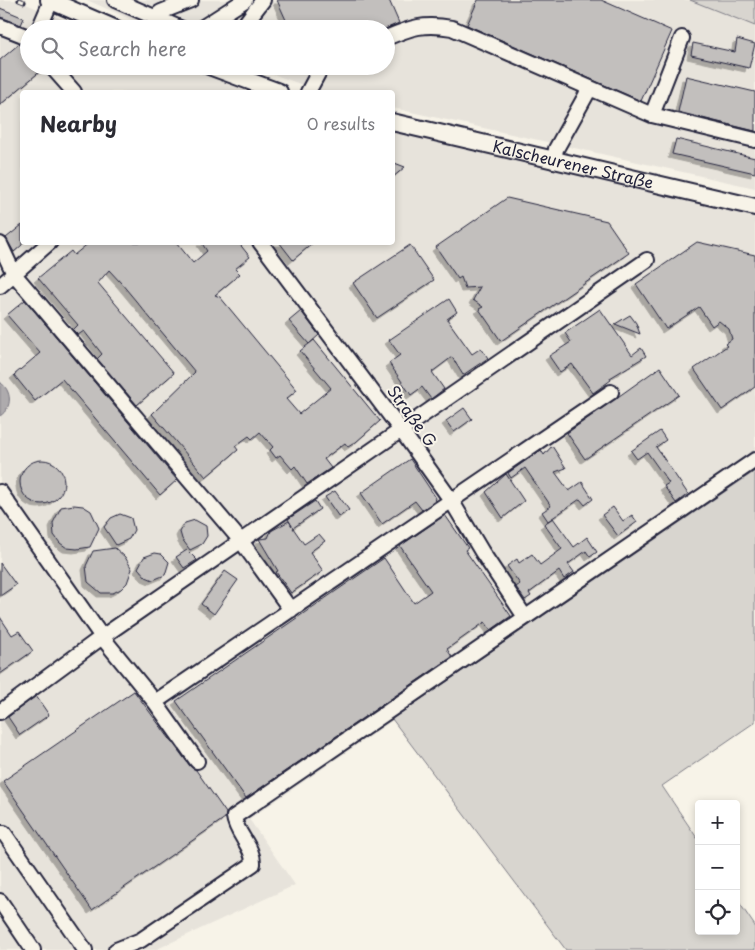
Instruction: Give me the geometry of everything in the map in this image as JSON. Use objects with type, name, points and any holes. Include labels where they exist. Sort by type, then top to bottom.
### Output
[{"type":"main road","points":[[56,1],[97,20]]},
{"type":"main road","points":[[233,75],[274,90]]},
{"type":"main road","name":"Kalscheurener Straße","points":[[395,123],[755,207]]},
{"type":"lane","points":[[156,17],[161,12],[191,0]]},
{"type":"lane","points":[[214,20],[245,0]]},
{"type":"lane","points":[[248,20],[263,0]]},
{"type":"lane","points":[[44,20],[56,1]]},
{"type":"lane","points":[[121,1],[162,20]]},
{"type":"lane","points":[[395,34],[415,26],[435,24],[452,28],[652,115],[755,140]]},
{"type":"lane","points":[[0,26],[20,34]]},
{"type":"lane","points":[[652,115],[682,38]]},
{"type":"lane","points":[[59,75],[72,90]]},
{"type":"lane","points":[[309,90],[317,75]]},
{"type":"lane","points":[[554,161],[556,149],[590,88]]},
{"type":"lane","points":[[0,244],[14,274],[241,541],[291,610]]},
{"type":"lane","points":[[0,286],[47,245]]},
{"type":"lane","name":"Straße G","points":[[262,245],[451,500],[482,552],[525,617]]},
{"type":"lane","points":[[0,712],[102,637],[647,260]]},
{"type":"lane","points":[[155,702],[611,392]]},
{"type":"lane","points":[[116,950],[141,940],[253,864],[254,856],[235,825],[234,817],[755,460]]},
{"type":"lane","points":[[0,492],[102,637],[155,702],[197,761]]},
{"type":"lane","points":[[0,833],[4,833],[85,950]]},
{"type":"lane","points":[[0,901],[33,950]]},
{"type":"shaded area","points":[[0,0],[16,0],[65,20],[20,20],[20,75],[208,75],[253,90],[20,90],[20,245],[395,245],[395,132],[755,215],[755,471],[249,819],[295,885],[155,950],[0,950]]},
{"type":"shaded area","points":[[87,0],[690,0],[755,26],[755,188],[395,108],[395,90],[317,90],[276,75],[395,75],[395,20],[132,20]]},
{"type":"shaded area","points":[[690,0],[755,0],[755,26]]},
{"type":"shaded area","points":[[0,382],[9,394],[9,404],[0,416]]},
{"type":"shaded area","points":[[755,471],[755,722],[662,786],[695,835],[695,935],[740,935],[740,904],[755,926],[755,950],[566,950],[392,719]]},
{"type":"building","points":[[277,0],[389,0],[399,23],[395,25],[395,20],[286,20]]},
{"type":"building","points":[[478,0],[601,0],[672,31],[641,101],[467,25]]},
{"type":"building","points":[[0,8],[24,18],[20,20],[20,25],[0,17]]},
{"type":"building","points":[[737,39],[755,44],[749,68],[691,55],[693,43],[735,52]]},
{"type":"building","points":[[19,44],[20,75],[36,75],[0,105],[0,60]]},
{"type":"building","points":[[686,76],[755,92],[755,131],[678,112]]},
{"type":"building","points":[[676,139],[755,158],[755,173],[672,154]]},
{"type":"building","points":[[395,163],[405,167],[395,175]]},
{"type":"building","points":[[507,198],[607,221],[629,253],[501,341],[479,309],[483,307],[473,300],[480,287],[465,288],[461,277],[458,279],[436,247]]},
{"type":"building","points":[[20,227],[20,245],[22,245],[14,252],[6,238]]},
{"type":"building","points":[[697,242],[755,255],[755,387],[722,410],[694,369],[727,346],[725,344],[732,339],[729,329],[719,321],[712,326],[699,307],[666,329],[636,284]]},
{"type":"building","points":[[86,245],[178,245],[193,263],[207,251],[203,245],[240,245],[250,257],[235,269],[240,274],[215,295],[220,297],[297,390],[286,399],[299,414],[331,388],[300,351],[314,340],[380,421],[356,442],[348,447],[345,443],[324,459],[331,468],[307,484],[295,466],[292,469],[280,455],[276,458],[270,450],[273,447],[260,432],[252,439],[249,436],[235,446],[238,450],[206,477],[152,414],[195,372],[109,270],[98,283],[174,373],[137,405],[97,359],[102,354],[84,331],[78,335],[73,330],[78,325],[38,278],[71,251],[74,255]]},
{"type":"building","points":[[281,245],[310,245],[293,260]]},
{"type":"building","points":[[410,245],[434,280],[377,318],[353,283]]},
{"type":"building","points":[[449,299],[457,312],[447,319],[472,354],[481,348],[488,358],[463,375],[452,357],[432,372],[444,389],[431,399],[422,387],[411,395],[389,363],[400,355],[389,340]]},
{"type":"building","points":[[25,300],[177,480],[160,495],[62,379],[35,401],[14,375],[40,353],[7,315]]},
{"type":"building","points":[[600,309],[632,355],[641,348],[646,356],[610,378],[611,380],[593,393],[572,364],[560,372],[549,356],[571,342],[565,333]]},
{"type":"building","points":[[301,311],[319,335],[309,344],[289,321]]},
{"type":"building","points":[[630,315],[636,323],[640,334],[615,324]]},
{"type":"building","points":[[660,367],[679,395],[585,459],[567,433]]},
{"type":"building","points":[[464,408],[472,419],[454,432],[446,421]]},
{"type":"building","points":[[660,431],[666,440],[656,447],[688,494],[676,503],[664,486],[669,483],[647,452],[637,459],[631,451]]},
{"type":"building","points":[[552,446],[566,468],[555,472],[569,491],[582,482],[593,499],[585,505],[580,499],[548,521],[542,512],[551,506],[525,468],[511,478],[508,473],[541,450],[544,455]]},
{"type":"building","points":[[410,459],[436,498],[435,501],[422,510],[415,501],[382,524],[361,493]]},
{"type":"building","points":[[42,460],[54,464],[60,470],[64,482],[60,494],[54,500],[42,504],[30,500],[24,494],[20,482],[24,470],[30,464]]},
{"type":"building","points":[[506,474],[524,501],[503,518],[486,492]]},
{"type":"building","points":[[335,491],[349,510],[339,517],[325,497]]},
{"type":"building","points":[[315,501],[320,509],[293,528],[304,544],[319,534],[325,541],[310,552],[323,571],[291,593],[276,572],[278,571],[259,539],[268,538],[271,531],[289,521],[292,526],[288,519]]},
{"type":"building","points":[[83,506],[91,511],[99,528],[90,547],[67,548],[54,535],[53,523],[61,507]]},
{"type":"building","points":[[613,507],[623,521],[632,515],[637,522],[618,536],[602,515]]},
{"type":"building","points":[[120,514],[131,518],[134,530],[129,539],[116,545],[104,527],[111,518]]},
{"type":"building","points":[[445,515],[468,548],[465,550],[511,616],[491,630],[485,622],[447,649],[452,657],[246,798],[176,701],[384,558],[414,603],[431,591],[400,546]]},
{"type":"building","points":[[553,518],[574,547],[587,537],[597,552],[590,557],[586,551],[568,564],[574,572],[564,579],[559,571],[529,593],[531,596],[525,600],[516,587],[520,584],[507,566],[517,559],[519,563],[532,554],[540,565],[562,549],[544,524]]},
{"type":"building","points":[[195,520],[206,526],[207,536],[202,544],[190,550],[182,539],[180,532],[185,523]]},
{"type":"building","points":[[115,548],[125,557],[132,569],[127,583],[121,589],[113,593],[101,593],[88,582],[86,566],[93,551]]},
{"type":"building","points":[[187,550],[197,560],[184,568],[176,557]]},
{"type":"building","points":[[155,553],[161,554],[169,562],[165,575],[153,580],[146,577],[138,568],[144,557]]},
{"type":"building","points":[[0,563],[16,585],[0,596]]},
{"type":"building","points":[[225,571],[238,580],[214,614],[201,604]]},
{"type":"building","points":[[0,617],[12,635],[19,631],[33,651],[0,674]]},
{"type":"building","points":[[134,691],[190,766],[196,770],[226,813],[225,818],[92,910],[3,781]]},
{"type":"building","points":[[36,696],[49,715],[20,735],[8,717]]},
{"type":"railway","points":[[19,0],[24,2]]}]
